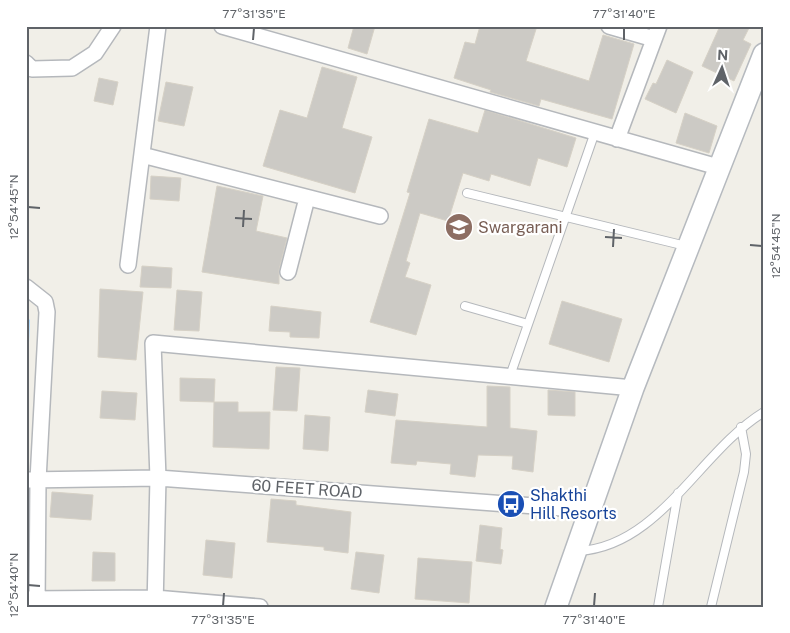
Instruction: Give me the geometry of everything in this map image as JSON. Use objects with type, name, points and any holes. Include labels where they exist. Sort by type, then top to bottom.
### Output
[{"type":"street","points":[[26,63],[32,69],[72,68],[95,53],[113,26]]},
{"type":"street","points":[[128,265],[158,26]]},
{"type":"street","points":[[222,26],[718,167]]},
{"type":"street","points":[[609,26],[656,33],[617,139]]},
{"type":"street","points":[[556,607],[588,510],[633,388],[687,246],[764,54]]},
{"type":"street","points":[[142,155],[380,216]]},
{"type":"street","points":[[288,272],[307,198]]},
{"type":"street","points":[[26,287],[45,302],[47,312],[32,480],[34,602],[155,602],[260,607]]},
{"type":"street","points":[[155,602],[158,478],[153,343],[633,388]]},
{"type":"street","name":"60 FEET ROAD","points":[[32,480],[158,478],[588,510]]},
{"type":"lane","points":[[510,376],[595,132]]},
{"type":"lane","points":[[467,193],[687,246]]},
{"type":"lane","points":[[465,306],[528,324]]},
{"type":"lane","points":[[574,551],[609,546],[649,523],[741,427],[764,412]]},
{"type":"lane","points":[[711,607],[744,472],[746,454],[741,427]]},
{"type":"lane","points":[[658,607],[678,493]]},
{"type":"water","points":[[26,317],[30,320],[26,410]]},
{"type":"building","points":[[354,26],[375,26],[367,54],[348,48]]},
{"type":"building","points":[[480,26],[537,26],[526,61],[589,81],[603,35],[634,44],[612,119],[541,99],[539,106],[490,92],[491,90],[454,78],[465,42],[475,44]]},
{"type":"building","points":[[720,26],[750,26],[743,40],[751,44],[734,81],[702,66]]},
{"type":"building","points":[[667,60],[693,72],[676,113],[645,99],[653,83],[656,84]]},
{"type":"building","points":[[322,67],[357,77],[342,128],[372,137],[355,193],[263,166],[280,110],[307,118]]},
{"type":"building","points":[[99,78],[118,82],[113,105],[94,101]]},
{"type":"building","points":[[166,82],[193,87],[184,126],[158,121]]},
{"type":"building","points":[[485,110],[576,138],[567,167],[538,158],[530,186],[491,174],[489,181],[463,173],[448,221],[420,213],[406,261],[410,263],[405,277],[431,285],[416,335],[370,322],[410,193],[407,192],[429,119],[478,133]]},
{"type":"building","points":[[685,113],[717,126],[709,153],[676,143]]},
{"type":"building","points":[[151,176],[181,178],[179,201],[150,199]]},
{"type":"building","points":[[217,186],[263,196],[256,231],[287,238],[279,270],[279,284],[202,272]]},
{"type":"building","points":[[142,266],[172,268],[171,288],[140,287]]},
{"type":"building","points":[[100,289],[143,292],[136,360],[98,357]]},
{"type":"building","points":[[177,290],[202,292],[199,331],[174,330]]},
{"type":"building","points":[[562,301],[622,319],[609,362],[549,344]]},
{"type":"building","points":[[271,306],[321,312],[319,338],[290,337],[290,332],[269,331]]},
{"type":"building","points":[[276,367],[300,368],[297,411],[273,410]]},
{"type":"building","points":[[180,378],[215,379],[214,402],[180,401]]},
{"type":"building","points":[[487,386],[510,387],[510,428],[537,431],[533,472],[512,469],[513,456],[478,455],[475,477],[450,474],[451,464],[417,461],[416,465],[391,463],[396,420],[487,427]]},
{"type":"building","points":[[368,390],[398,394],[395,416],[365,412]]},
{"type":"building","points":[[548,390],[575,392],[575,416],[548,415]]},
{"type":"building","points":[[102,391],[137,393],[135,420],[100,418]]},
{"type":"building","points":[[214,402],[238,402],[238,412],[270,412],[269,449],[213,447]]},
{"type":"building","points":[[305,415],[330,417],[328,451],[303,449]]},
{"type":"building","points":[[52,492],[93,495],[91,520],[50,517]]},
{"type":"building","points":[[271,499],[296,501],[296,505],[351,512],[348,553],[324,550],[324,547],[267,542]]},
{"type":"building","points":[[480,525],[502,528],[500,549],[503,550],[501,564],[476,561]]},
{"type":"building","points":[[206,540],[235,543],[232,578],[203,575]]},
{"type":"building","points":[[93,552],[115,553],[115,581],[92,581]]},
{"type":"building","points":[[356,552],[384,555],[379,593],[351,589]]},
{"type":"building","points":[[418,558],[472,562],[469,603],[415,599]]},
{"type":"place","name":"Swargarani","points":[[459,227]]},
{"type":"place","name":"Shakthi Hill Resorts","points":[[511,504]]}]
